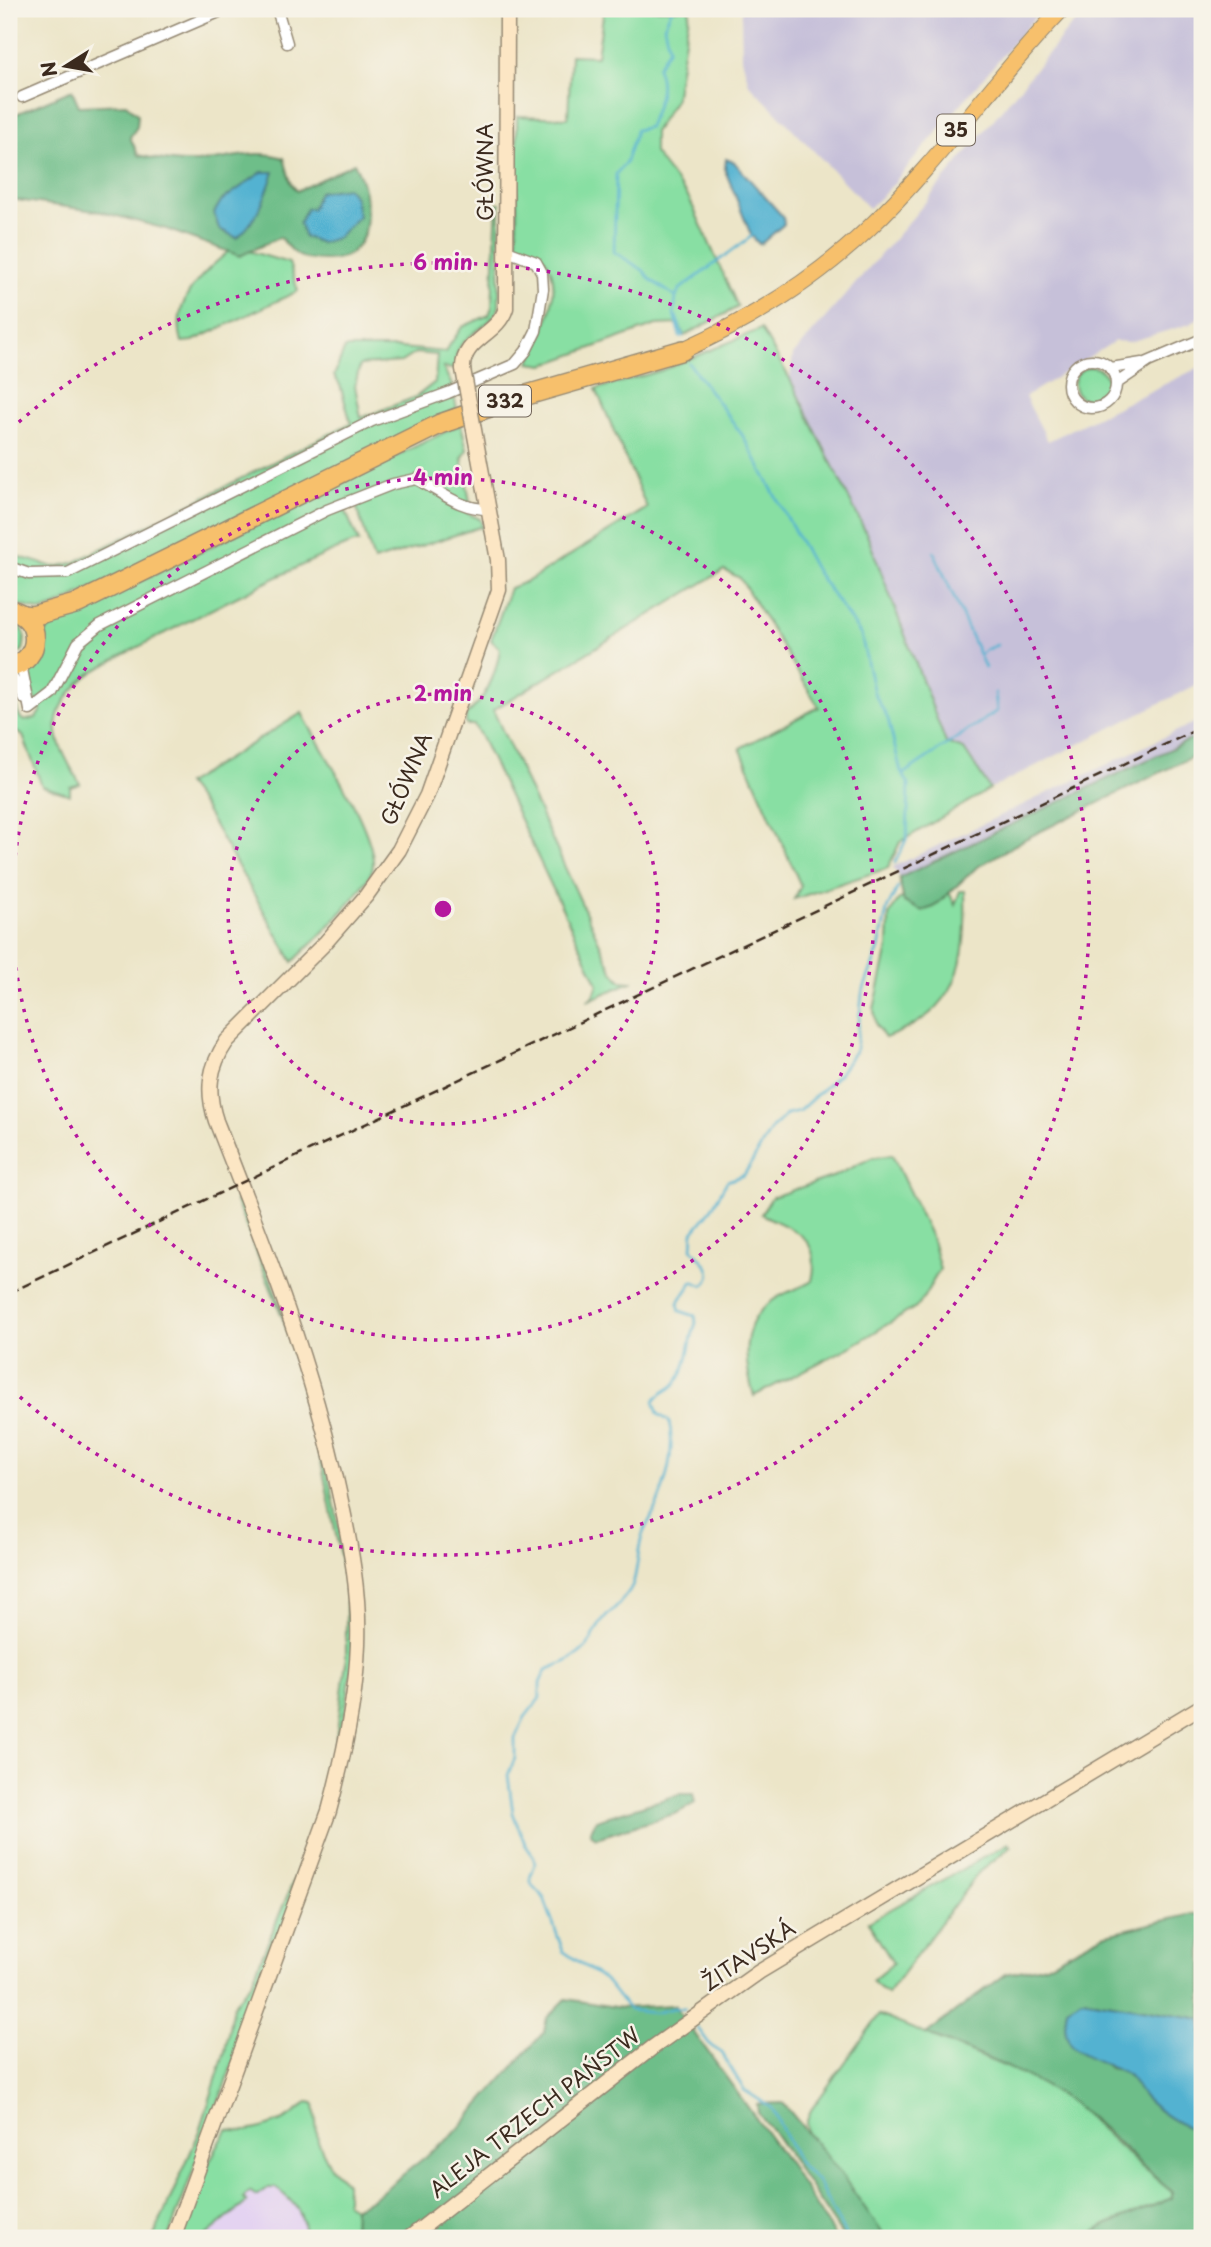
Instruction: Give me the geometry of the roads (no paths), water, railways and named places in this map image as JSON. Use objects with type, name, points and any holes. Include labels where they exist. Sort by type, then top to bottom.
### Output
[{"type":"highway","name":"332","points":[[16,613],[44,614],[79,603],[440,424],[503,402],[682,350]]},
{"type":"highway","name":"332","points":[[13,667],[35,643],[41,632],[79,603]]},
{"type":"highway","name":"332","points":[[16,613],[32,626],[35,643]]},
{"type":"main road","name":"35","points":[[682,350],[712,337],[794,289],[869,229],[1062,9]]},
{"type":"street","points":[[22,97],[226,9]]},
{"type":"street","points":[[277,9],[287,43]]},
{"type":"street","name":"GŁÓWNA","points":[[173,2238],[329,1811],[345,1752],[358,1643],[356,1581],[325,1426],[296,1331],[209,1102],[212,1067],[227,1041],[366,896],[398,850],[427,795],[497,601],[499,573],[462,357],[470,345],[502,319],[507,302],[507,9]]},
{"type":"street","points":[[9,567],[29,574],[68,573],[372,421],[448,393],[515,363],[526,351],[536,331],[542,281],[536,262],[507,251]]},
{"type":"street","points":[[1117,383],[1148,362],[1202,339]]},
{"type":"street","points":[[1111,368],[1117,383],[1114,396],[1100,407],[1081,405],[1070,394],[1068,379],[1076,365],[1090,359],[1111,368],[1148,362]]},
{"type":"street","points":[[13,667],[30,710],[52,693],[78,643],[100,625],[327,510],[393,484],[416,479],[448,500],[469,509],[489,509]]},
{"type":"street","name":"ŽITAVSKÁ","points":[[688,2023],[779,1959],[1202,1706]]},
{"type":"street","name":"ALEJA TRZECH PAŃSTW","points":[[409,2238],[688,2023]]},
{"type":"water","points":[[726,159],[734,162],[783,217],[784,224],[762,243],[759,244],[751,235],[725,170]]},
{"type":"water","points":[[262,172],[274,172],[264,199],[250,224],[237,238],[219,229],[214,213],[221,201]]},
{"type":"water","points":[[347,188],[354,195],[359,216],[337,238],[321,243],[305,237],[299,223],[307,208],[312,209],[319,192]]},
{"type":"water","points":[[1082,1999],[1202,2019],[1202,2132],[1162,2113],[1143,2096],[1127,2074],[1087,2056],[1071,2044],[1065,2022],[1067,2008]]},
{"type":"waterway","points":[[672,9],[664,26],[669,48],[657,68],[661,83],[657,105],[649,127],[636,130],[626,162],[616,174],[614,252],[643,270],[651,280],[676,297],[674,314],[680,337]]},
{"type":"waterway","points":[[676,297],[679,290],[752,236]]},
{"type":"waterway","points":[[676,316],[683,336]]},
{"type":"waterway","points":[[689,363],[743,436],[816,571],[861,635],[874,693],[888,719],[901,772],[909,784],[907,838],[895,863]]},
{"type":"waterway","points":[[934,552],[985,668]]},
{"type":"waterway","points":[[980,655],[997,645]]},
{"type":"waterway","points":[[903,774],[997,711],[995,693]]},
{"type":"waterway","points":[[685,2009],[674,2008],[654,2013],[629,2010],[605,1980],[563,1951],[544,1898],[532,1885],[530,1878],[535,1864],[534,1857],[525,1844],[513,1813],[508,1775],[515,1758],[515,1738],[525,1717],[540,1698],[540,1683],[546,1670],[581,1652],[602,1621],[632,1586],[642,1535],[662,1491],[671,1448],[669,1421],[658,1414],[654,1401],[674,1386],[681,1376],[696,1323],[695,1316],[680,1311],[678,1303],[693,1281],[703,1286],[710,1276],[707,1266],[692,1248],[693,1232],[711,1210],[727,1181],[744,1175],[772,1128],[787,1114],[799,1111],[839,1074],[856,1050],[862,994],[879,948],[887,909],[898,887]]},
{"type":"waterway","points":[[697,2027],[711,2046],[722,2053],[744,2090],[772,2108],[798,2162],[818,2182],[847,2238]]},
{"type":"railway","points":[[9,1293],[1202,727]]}]
